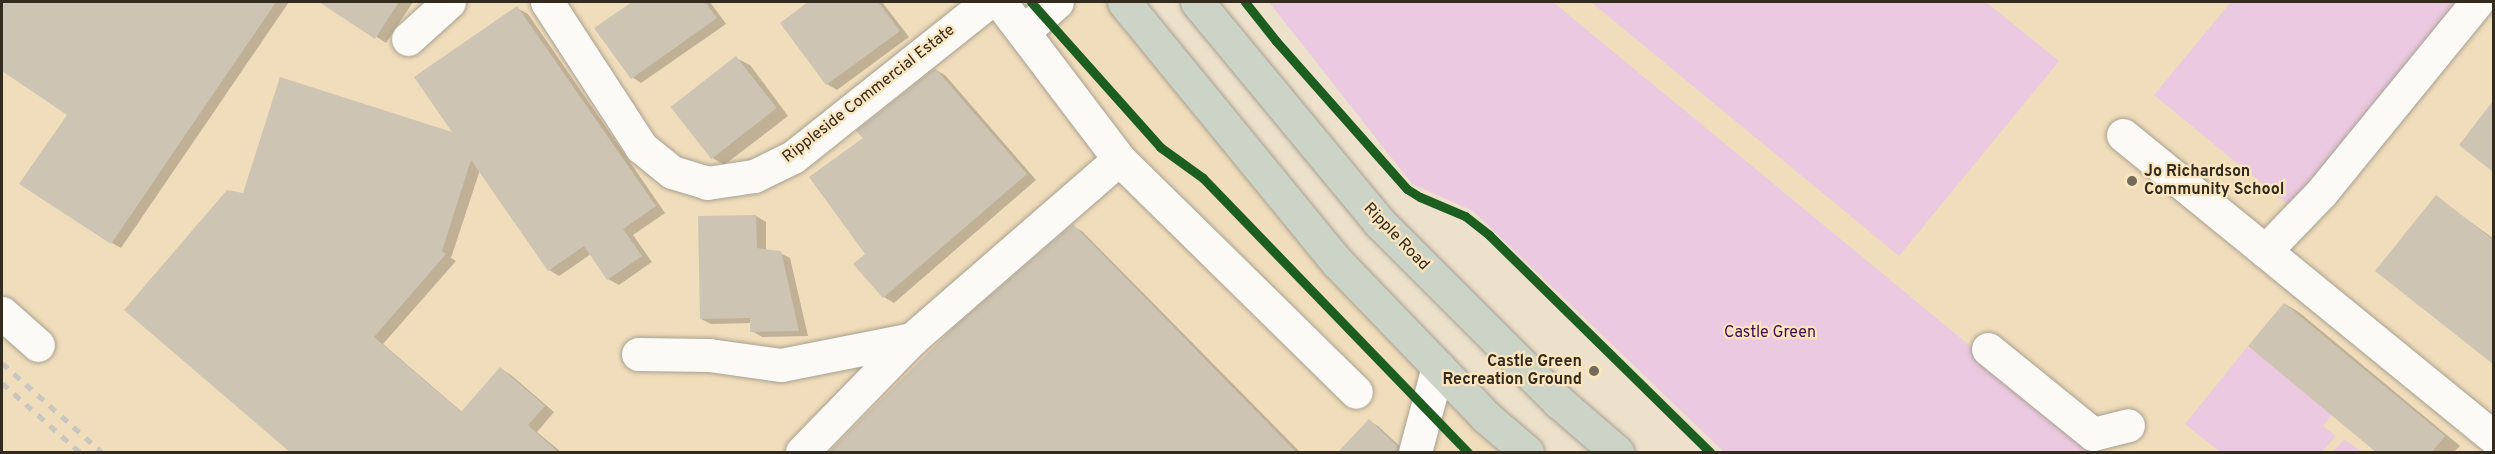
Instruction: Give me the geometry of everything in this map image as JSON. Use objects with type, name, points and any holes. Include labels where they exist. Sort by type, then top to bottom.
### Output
[{"type":"highway","points":[[1124,2],[1337,262],[1486,417],[1527,453]]},
{"type":"highway","name":"Ripple Road","points":[[1197,2],[1379,222],[1559,402],[1617,453]]},
{"type":"lane","points":[[408,39],[449,2]]},
{"type":"lane","name":"Rippleside Commercial Estate","points":[[547,2],[641,147],[672,172],[707,183],[754,176],[793,157],[988,2]]},
{"type":"lane","points":[[1000,2],[1119,159],[1356,392]]},
{"type":"lane","points":[[1023,32],[1057,2]]},
{"type":"lane","points":[[2265,251],[2321,193],[2477,2]]},
{"type":"lane","points":[[2123,135],[2493,438]]},
{"type":"lane","points":[[802,453],[912,339],[1119,159]]},
{"type":"lane","points":[[2,313],[38,345]]},
{"type":"lane","points":[[638,354],[709,355],[781,365],[912,339]]},
{"type":"lane","points":[[1988,348],[2093,434],[2128,425]]},
{"type":"lane","points":[[1415,453],[1438,367]]},
{"type":"shaded area","points":[[2,2],[1119,2],[1503,452],[2,452]]},
{"type":"shaded area","name":"Jo Richardson Community School","points":[[1553,2],[2493,2],[2493,452],[2362,452],[2344,439],[2333,452],[2099,452]]},
{"type":"green space","name":"Castle Green","points":[[1269,2],[1553,2],[2099,452],[1724,452],[1473,211],[1412,184]]},
{"type":"green space","points":[[1591,2],[1986,2],[2059,61],[1899,256]]},
{"type":"green space","points":[[2231,2],[2464,2],[2293,209],[2154,95]]},
{"type":"green space","points":[[2248,346],[2332,415],[2323,426],[2336,436],[2322,452],[2220,452],[2185,424]]},
{"type":"green space","points":[[2344,439],[2362,452],[2333,452]]},
{"type":"building","points":[[2,2],[276,2],[111,244],[19,184],[67,115],[2,71]]},
{"type":"building","points":[[319,2],[399,2],[375,39]]},
{"type":"building","points":[[632,2],[705,2],[717,18],[631,79],[594,28]]},
{"type":"building","points":[[808,2],[878,2],[900,31],[826,85],[780,23]]},
{"type":"building","points":[[517,6],[656,206],[623,229],[642,256],[607,280],[584,246],[548,271],[471,160],[442,251],[446,254],[374,337],[461,412],[500,367],[545,406],[528,425],[559,453],[291,453],[124,310],[227,190],[243,193],[280,77],[452,132],[414,77]]},
{"type":"building","points":[[736,56],[777,108],[711,159],[671,107]]},
{"type":"building","points":[[935,68],[1027,174],[883,298],[853,264],[865,254],[809,177],[863,138],[856,131]]},
{"type":"building","points":[[2493,101],[2493,172],[2459,145]]},
{"type":"building","points":[[2436,195],[2493,240],[2493,364],[2375,271]]},
{"type":"building","points":[[756,215],[757,248],[781,251],[799,331],[750,332],[750,318],[700,319],[698,216]]},
{"type":"building","points":[[1073,224],[1297,453],[828,453],[955,326]]},
{"type":"building","points":[[2284,303],[2445,436],[2431,453],[2377,453],[2248,346]]},
{"type":"building","points":[[1369,419],[1397,446],[1397,453],[1337,453]]},
{"type":"railway","points":[[2,363],[102,452]]},
{"type":"railway","points":[[2,383],[80,452]]},
{"type":"cycle path","points":[[1031,2],[1160,147],[1203,178],[1468,452]]},
{"type":"cycle path","points":[[1245,2],[1276,41],[1407,189],[1465,216],[1489,235],[1710,452]]},
{"type":"place","name":"Jo Richardson Community School","points":[[2132,181]]},
{"type":"place","name":"Castle Green Recreation Ground","points":[[1594,371]]}]
